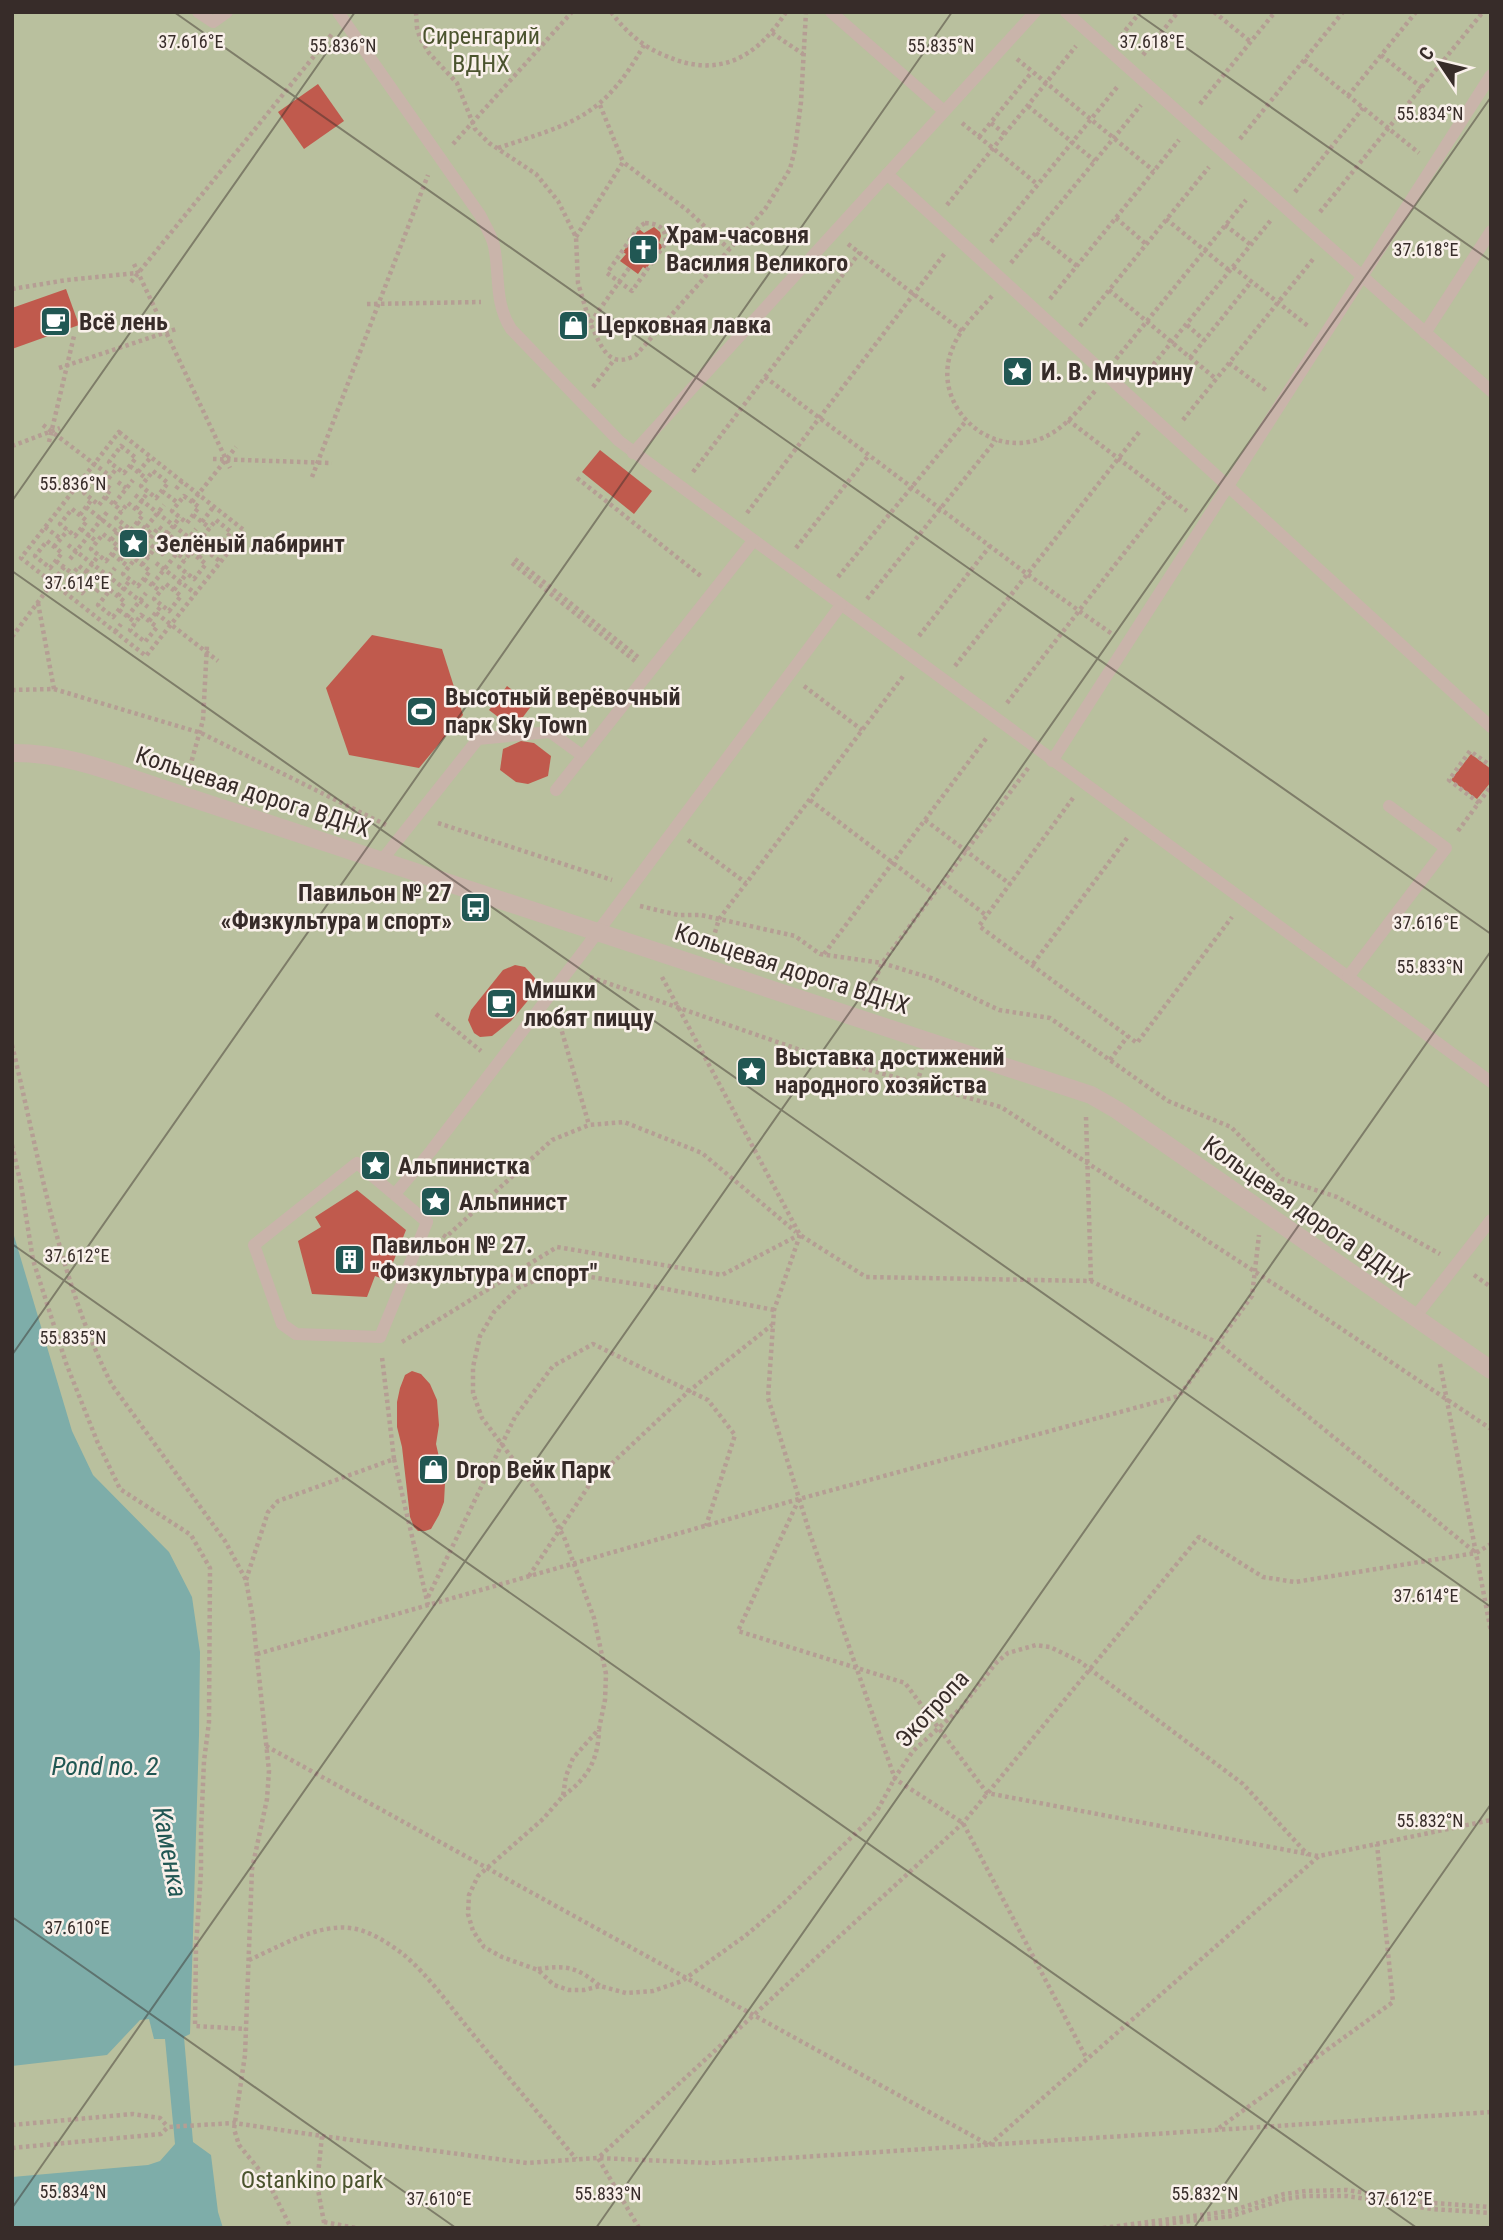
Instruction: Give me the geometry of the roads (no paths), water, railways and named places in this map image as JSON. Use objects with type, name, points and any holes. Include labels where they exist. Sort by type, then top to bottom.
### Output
[{"type":"street","name":"Кольцевая дорога ВДНХ","points":[[12,753],[68,759],[182,795],[1091,1095],[1117,1110],[1491,1370]]},
{"type":"lane","points":[[198,12],[214,22],[227,12]]},
{"type":"lane","points":[[831,12],[945,110]]},
{"type":"lane","points":[[633,453],[1035,12]]},
{"type":"lane","points":[[1066,12],[1491,391]]},
{"type":"lane","points":[[340,16],[480,215],[494,245],[499,302],[505,320],[516,336],[633,453],[1491,1082]]},
{"type":"lane","points":[[1052,761],[1491,75]]},
{"type":"lane","points":[[887,174],[1491,727]]},
{"type":"lane","points":[[1425,333],[1491,231]]},
{"type":"lane","points":[[556,790],[752,541]]},
{"type":"lane","points":[[395,1194],[550,995],[841,606]]},
{"type":"lane","points":[[382,860],[478,739],[550,732],[583,756]]},
{"type":"lane","points":[[1348,977],[1446,848],[1389,806]]},
{"type":"lane","points":[[357,1163],[395,1194],[427,1222],[380,1337],[296,1334],[282,1324],[254,1245],[357,1163]]},
{"type":"lane","points":[[1415,1317],[1491,1220]]},
{"type":"water","name":"Pond no. 2","points":[[12,1229],[72,1431],[93,1475],[169,1552],[192,1597],[200,1652],[199,1735],[190,2034],[184,2037],[193,2142],[211,2155],[218,2212],[223,2228],[12,2228],[12,2177],[148,2165],[160,2161],[175,2144],[165,2039],[154,2039],[149,2019],[140,2020],[107,2055],[12,2066]]},
{"type":"place","name":"Храм-часовня Василия Великого","points":[[643,249]]},
{"type":"place","name":"Всё лень","points":[[56,322]]},
{"type":"place","name":"Церковная лавка","points":[[574,325]]},
{"type":"place","name":"И. В. Мичурину","points":[[1018,372]]},
{"type":"place","name":"Зелёный лабиринт","points":[[133,544]]},
{"type":"place","name":"Высотный верёвочный парк Sky Town","points":[[422,711]]},
{"type":"place","name":"Павильон № 27 «Физкультура и спорт»","points":[[475,907]]},
{"type":"place","name":"Мишки любят пиццу","points":[[501,1004]]},
{"type":"place","name":"Выставка достижений народного хозяйства","points":[[752,1071]]},
{"type":"place","name":"Альпинистка","points":[[375,1166]]},
{"type":"place","name":"Альпинист","points":[[436,1202]]},
{"type":"place","name":"Павильон № 27. \"Физкультура и спорт\"","points":[[349,1259]]},
{"type":"place","name":"Drop Вейк Парк","points":[[433,1470]]},
{"type":"park label","name":"Сиренгарий ВДНХ","points":[[481,50]]},
{"type":"park label","name":"Ostankino park","points":[[312,2180]]},
{"type":"water label","name":"Каменка","points":[[170,1852]]}]
